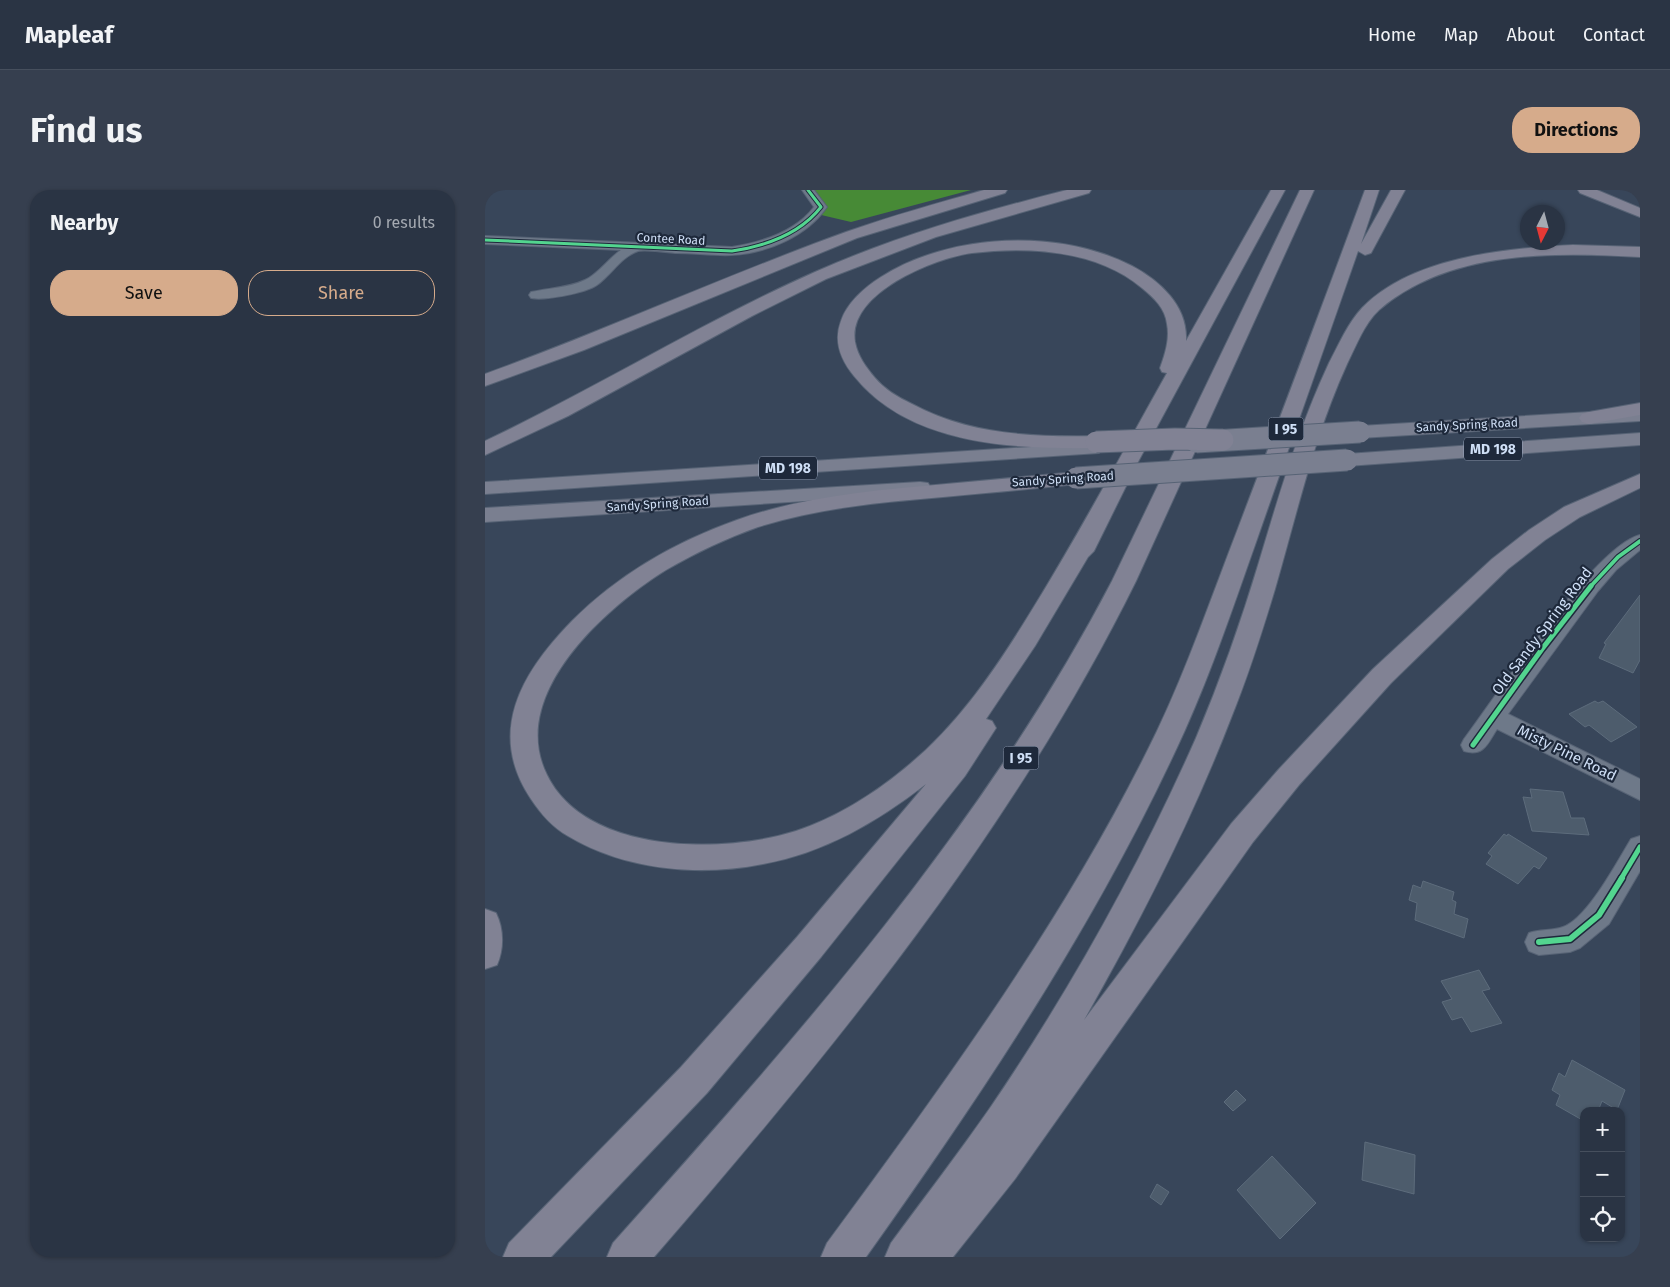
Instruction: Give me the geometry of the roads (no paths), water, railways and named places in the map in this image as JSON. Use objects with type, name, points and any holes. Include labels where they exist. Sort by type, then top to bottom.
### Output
[{"type":"highway","points":[[485,380],[564,351],[851,236],[927,210],[1000,190]]},
{"type":"highway","points":[[485,449],[558,413],[784,292],[830,271],[959,223],[1084,190]]},
{"type":"highway","points":[[523,1257],[694,1080],[881,861],[955,768],[1005,693],[1051,614],[1129,458],[1225,290],[1278,190]]},
{"type":"highway","name":"I 95","points":[[627,1257],[754,1112],[865,977],[941,876],[1007,780],[1102,623],[1156,514],[1307,190]]},
{"type":"highway","name":"I 95","points":[[841,1257],[991,1044],[1070,917],[1128,814],[1170,730],[1207,644],[1372,190]]},
{"type":"highway","points":[[1329,312],[1398,190]]},
{"type":"highway","points":[[1585,190],[1640,213]]},
{"type":"highway","points":[[1129,458],[1169,369],[1177,346],[1178,329],[1173,313],[1166,301],[1141,278],[1125,268],[1090,256],[1059,249],[1000,247],[973,249],[947,254],[903,270],[873,290],[857,306],[846,334],[848,350],[854,365],[864,379],[883,395],[903,408],[938,423],[973,434],[1094,446],[1175,439],[1223,440]]},
{"type":"highway","points":[[905,1257],[998,1129],[1065,1021],[1118,929],[1171,822],[1210,736],[1251,625],[1292,486],[1317,412],[1334,372],[1363,318],[1374,306],[1409,282],[1433,272],[1484,258],[1549,251],[1640,252]]},
{"type":"highway","points":[[1589,418],[1640,409]]},
{"type":"highway","points":[[1076,478],[884,496],[812,506],[720,534],[657,566],[631,583],[578,630],[540,680],[529,706],[523,733],[526,756],[536,784],[552,806],[577,828],[608,842],[639,852],[678,857],[717,857],[763,852],[811,837],[853,819],[893,794],[932,762],[964,729],[993,689],[1090,534]]},
{"type":"highway","points":[[927,1257],[1001,1165],[1124,993],[1242,833],[1289,777],[1369,691],[1500,564],[1537,535],[1572,512],[1640,480]]},
{"type":"highway","points":[[485,923],[485,954]]},
{"type":"main road","name":"Sandy Spring Road","points":[[1223,440],[1640,415]]},
{"type":"main road","name":"Sandy Spring Road","points":[[485,515],[1076,478],[1640,439]]},
{"type":"main road","name":"Sandy Spring Road","points":[[485,488],[1094,446]]},
{"type":"street","name":"Contee Road","points":[[485,240],[722,251],[752,248],[786,236],[801,228],[817,214],[821,207],[808,190]]},
{"type":"street","points":[[536,295],[554,294],[591,283],[615,260],[635,247]]},
{"type":"street","name":"Old Sandy Spring Road","points":[[1473,745],[1548,640],[1599,574],[1615,558],[1640,541]]},
{"type":"street","name":"Misty Pine Road","points":[[1494,717],[1640,790]]},
{"type":"street","points":[[1539,942],[1569,939],[1599,915],[1640,847]]}]
